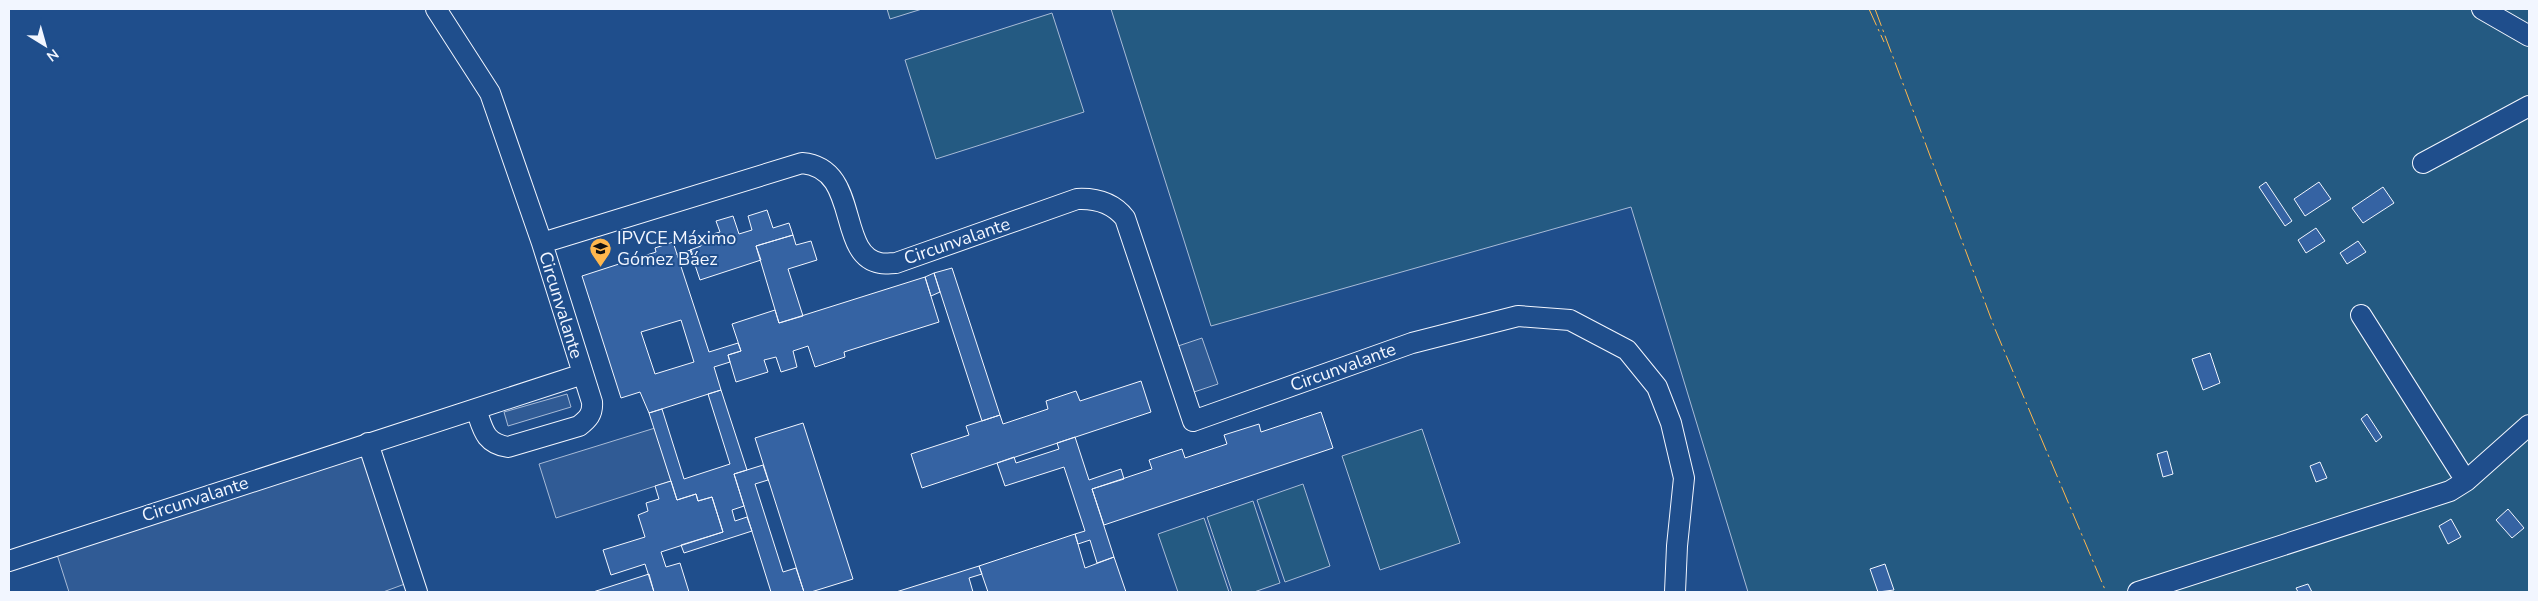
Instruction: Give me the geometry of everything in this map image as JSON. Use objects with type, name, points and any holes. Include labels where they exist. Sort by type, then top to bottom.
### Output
[{"type":"street","points":[[436,9],[490,93],[542,242]]},
{"type":"street","points":[[2482,9],[2529,36]]},
{"type":"street","points":[[2423,163],[2529,106]]},
{"type":"street","name":"Circunvalante","points":[[9,561],[583,374],[542,242],[802,163],[816,164],[829,172],[837,184],[856,239],[865,255],[879,263],[896,263],[1078,200],[1092,198],[1117,208],[1125,218],[1194,421],[1412,343],[1518,316],[1570,320],[1627,350],[1657,387],[1667,414],[1684,478],[1677,546],[1675,592]]},
{"type":"street","points":[[2361,315],[2466,481]]},
{"type":"street","points":[[476,409],[484,433],[490,441],[497,445],[508,447],[579,426],[588,419],[593,410],[583,374]]},
{"type":"street","points":[[2138,592],[2450,491],[2466,481],[2529,426]]},
{"type":"street","points":[[368,443],[417,592]]},
{"type":"shaded area","points":[[887,9],[922,9],[890,19]]},
{"type":"shaded area","points":[[1111,9],[2529,9],[2529,592],[1748,592],[1631,207],[1211,326]]},
{"type":"shaded area","points":[[1052,13],[1084,112],[936,159],[905,60]]},
{"type":"shaded area","points":[[1202,338],[1218,384],[1185,395],[1169,349]]},
{"type":"shaded area","points":[[567,394],[571,407],[508,426],[504,412]]},
{"type":"shaded area","points":[[655,428],[671,481],[556,518],[539,464]]},
{"type":"shaded area","points":[[1422,429],[1460,543],[1380,570],[1342,456]]},
{"type":"shaded area","points":[[368,443],[413,581],[383,592],[69,592],[54,545]]},
{"type":"shaded area","points":[[1303,484],[1330,566],[1285,582],[1257,500]]},
{"type":"shaded area","points":[[1253,501],[1280,583],[1254,592],[1232,592],[1207,517]]},
{"type":"shaded area","points":[[1204,518],[1229,592],[1178,592],[1158,534]]},
{"type":"building","points":[[2266,182],[2292,221],[2285,226],[2259,187]]},
{"type":"building","points":[[2319,182],[2331,199],[2305,216],[2294,199]]},
{"type":"building","points":[[2383,187],[2394,203],[2363,223],[2352,208]]},
{"type":"building","points":[[767,210],[773,228],[789,223],[793,235],[756,246],[761,260],[700,280],[690,250],[701,246],[699,238],[720,232],[716,221],[733,216],[739,234],[752,230],[748,216]]},
{"type":"building","points":[[2316,228],[2325,241],[2306,253],[2298,240]]},
{"type":"building","points":[[793,235],[796,245],[811,241],[817,260],[788,269],[803,316],[779,323],[756,246]]},
{"type":"building","points":[[2358,241],[2366,252],[2347,264],[2340,253]]},
{"type":"building","points":[[673,242],[709,352],[738,343],[741,351],[728,355],[730,362],[714,367],[721,390],[649,413],[640,392],[621,398],[582,276],[656,252],[655,248]],"holes":[[[681,320],[694,362],[655,374],[641,332]]]},
{"type":"building","points":[[691,250],[693,256],[679,260],[677,254]]},
{"type":"building","points":[[952,268],[1000,415],[982,421],[934,273]]},
{"type":"building","points":[[934,273],[940,292],[931,296],[925,277]]},
{"type":"building","points":[[925,277],[939,322],[844,352],[845,357],[815,367],[808,346],[793,351],[797,367],[781,372],[776,357],[764,360],[768,372],[736,382],[728,355],[741,351],[732,324],[775,310],[779,323]]},
{"type":"building","points":[[2210,353],[2220,383],[2203,390],[2192,359]]},
{"type":"building","points":[[1141,381],[1151,412],[922,488],[911,454],[969,435],[966,426],[1000,415],[1003,424],[1048,409],[1046,401],[1076,391],[1080,401]]},
{"type":"building","points":[[721,390],[747,470],[734,474],[744,506],[732,510],[735,521],[747,517],[752,531],[684,553],[681,545],[723,532],[712,497],[698,501],[696,494],[677,500],[649,413],[662,409],[684,479],[730,464],[708,394]]},
{"type":"building","points":[[1321,412],[1333,448],[1104,525],[1092,489],[1152,469],[1149,460],[1182,449],[1185,458],[1227,444],[1224,435],[1259,424],[1261,432]]},
{"type":"building","points":[[2367,414],[2382,437],[2376,442],[2361,419]]},
{"type":"building","points":[[803,423],[853,579],[811,592],[804,592],[755,438]]},
{"type":"building","points":[[1075,437],[1089,480],[1121,469],[1124,479],[1092,489],[1114,557],[1097,563],[1090,540],[1078,544],[1075,534],[1085,531],[1064,467],[1005,486],[997,463],[1014,457],[1016,463],[1059,449],[1057,443]]},
{"type":"building","points":[[2167,451],[2173,474],[2163,477],[2157,454]]},
{"type":"building","points":[[2320,462],[2327,478],[2316,482],[2310,466]]},
{"type":"building","points":[[763,465],[768,480],[755,484],[783,572],[796,568],[804,592],[771,592],[734,474]]},
{"type":"building","points":[[671,481],[677,500],[696,494],[698,501],[712,497],[723,532],[661,552],[666,567],[680,563],[689,592],[654,592],[645,564],[611,575],[603,550],[645,537],[638,515],[648,511],[646,503],[659,499],[655,486]]},
{"type":"building","points":[[2508,509],[2524,528],[2512,538],[2496,520]]},
{"type":"building","points":[[2451,519],[2461,537],[2448,544],[2439,526]]},
{"type":"building","points":[[1075,534],[1085,568],[1114,557],[1126,592],[988,592],[979,566]]},
{"type":"building","points":[[1885,564],[1894,590],[1878,592],[1870,569]]},
{"type":"building","points":[[979,566],[982,574],[969,578],[973,592],[896,592]]},
{"type":"building","points":[[649,574],[654,592],[593,592]]},
{"type":"building","points":[[2308,584],[2312,592],[2298,592],[2296,588]]},
{"type":"power","points":[[1869,9],[1884,42]]},
{"type":"power","points":[[1875,9],[1995,329],[2106,592]]},
{"type":"place","name":"IPVCE Máximo Gómez Báez","points":[[601,267]]}]
